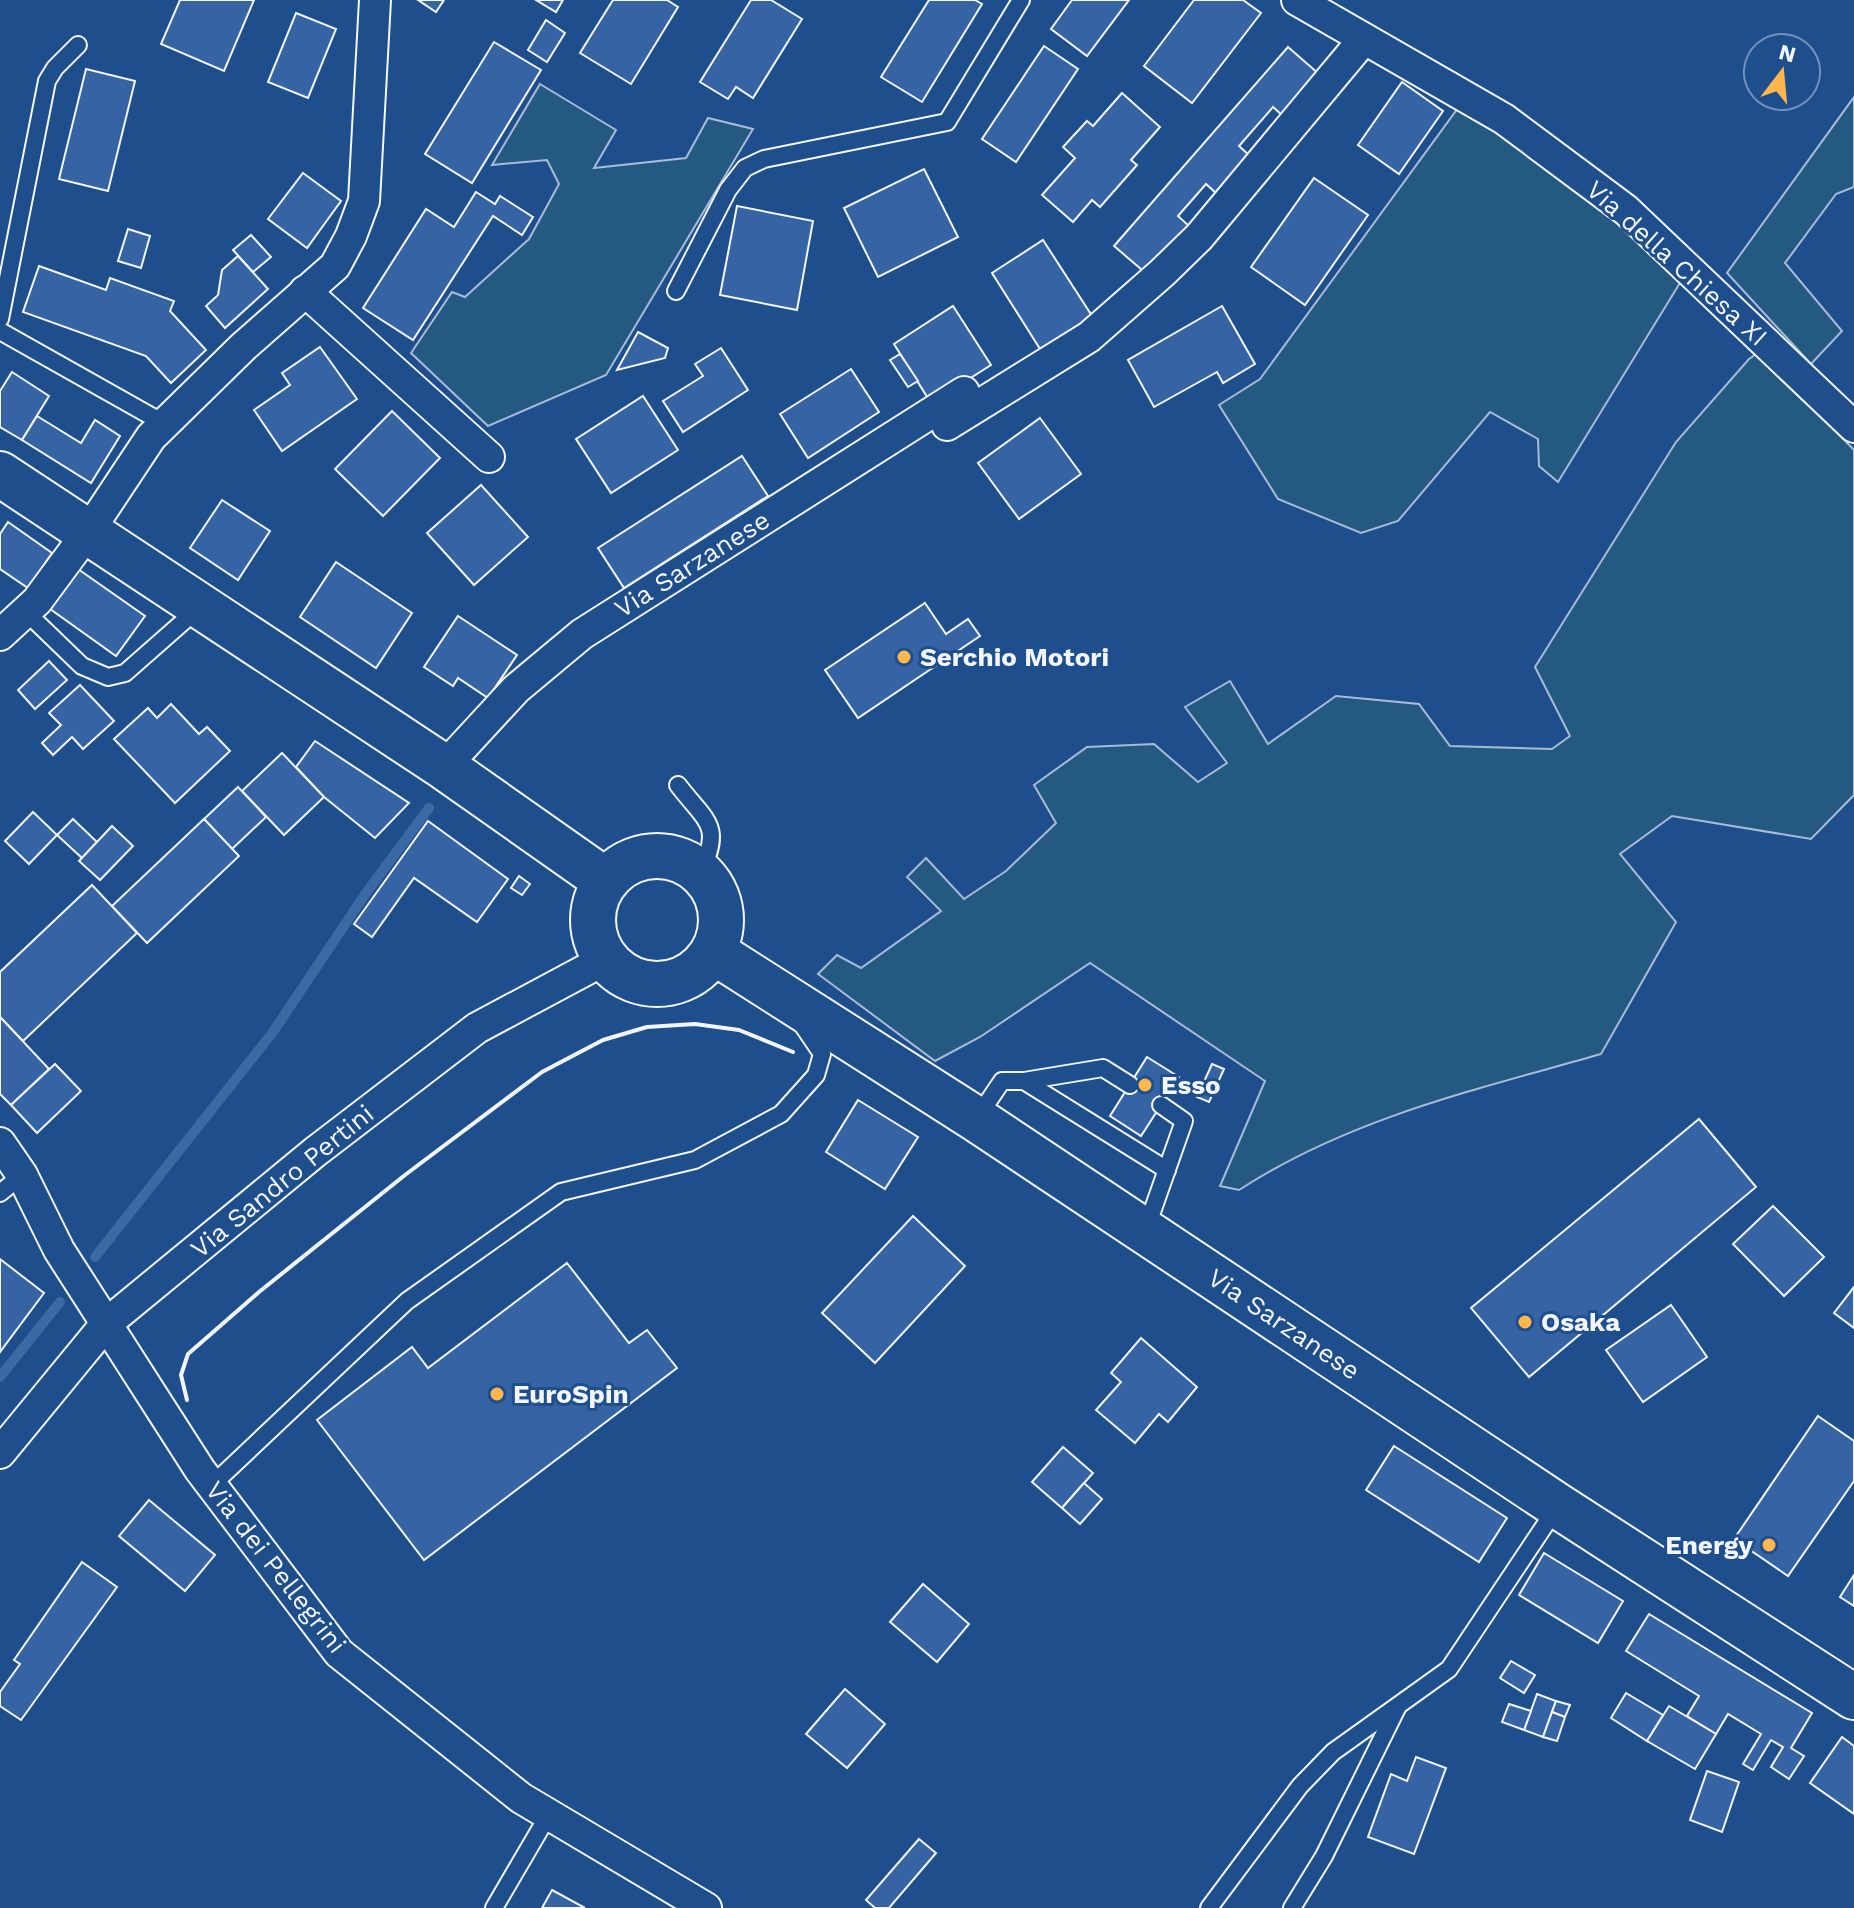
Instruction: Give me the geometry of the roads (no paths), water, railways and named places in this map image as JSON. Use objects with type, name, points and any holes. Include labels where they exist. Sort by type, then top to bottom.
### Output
[{"type":"main road","points":[[0,474],[444,767],[606,881]]},
{"type":"main road","points":[[662,856],[683,861],[701,873],[714,890],[721,910],[721,932],[730,963],[700,969],[682,980],[662,985],[641,983],[621,974],[606,959],[596,941],[593,920],[596,899],[606,881],[631,862],[662,856]]},
{"type":"main road","name":"Via Sarzanese","points":[[730,963],[976,1119],[1558,1506],[1854,1697]]},
{"type":"street","points":[[0,635],[37,601],[88,532],[151,437],[244,346],[335,266],[364,201],[375,0]]},
{"type":"street","name":"Via della Chiesa XI","points":[[1297,0],[1504,119],[1626,210],[1854,427]]},
{"type":"street","points":[[937,431],[1089,337],[1162,273],[1199,237],[1364,39]]},
{"type":"street","points":[[305,291],[489,457]]},
{"type":"street","name":"Via Sarzanese","points":[[444,767],[516,689],[582,634],[964,392]]},
{"type":"street","name":"Via Sandro Pertini","points":[[0,1453],[106,1324],[315,1152],[477,1028],[606,959]]},
{"type":"street","name":"Via dei Pellegrini","points":[[0,1143],[11,1184],[59,1250],[212,1485],[339,1653],[521,1798],[706,1908]]},
{"type":"lane","points":[[676,291],[728,190],[745,168],[764,159],[947,122],[1021,0]]},
{"type":"lane","points":[[0,319],[47,81],[55,68],[78,45]]},
{"type":"lane","points":[[0,331],[165,424]]},
{"type":"lane","points":[[26,612],[82,666],[108,677],[125,673],[201,606]]},
{"type":"lane","points":[[678,785],[711,827],[713,846],[701,873]]},
{"type":"lane","points":[[212,1485],[407,1301],[561,1192],[695,1160],[781,1114],[816,1075],[822,1054],[799,1021],[730,963]]},
{"type":"lane","points":[[976,1119],[1002,1081],[1024,1081],[1103,1068],[1130,1085]]},
{"type":"lane","points":[[1024,1081],[1167,1170]]},
{"type":"lane","points":[[1145,1231],[1184,1121],[1161,1105]]},
{"type":"lane","points":[[1209,1908],[1300,1786],[1333,1752],[1449,1669],[1558,1506]]},
{"type":"lane","points":[[1292,1908],[1324,1856],[1399,1705]]},
{"type":"lane","points":[[494,1908],[549,1814]]},
{"type":"waterway","points":[[95,1257],[273,1032],[366,893],[429,808]]},
{"type":"waterway","points":[[0,1377],[60,1302]]},
{"type":"place","name":"Serchio Motori","points":[[904,657]]},
{"type":"place","name":"Esso","points":[[1145,1085]]},
{"type":"place","name":"Osaka","points":[[1525,1322]]},
{"type":"place","name":"EuroSpin","points":[[497,1394]]},
{"type":"place","name":"Energy","points":[[1769,1545]]}]
